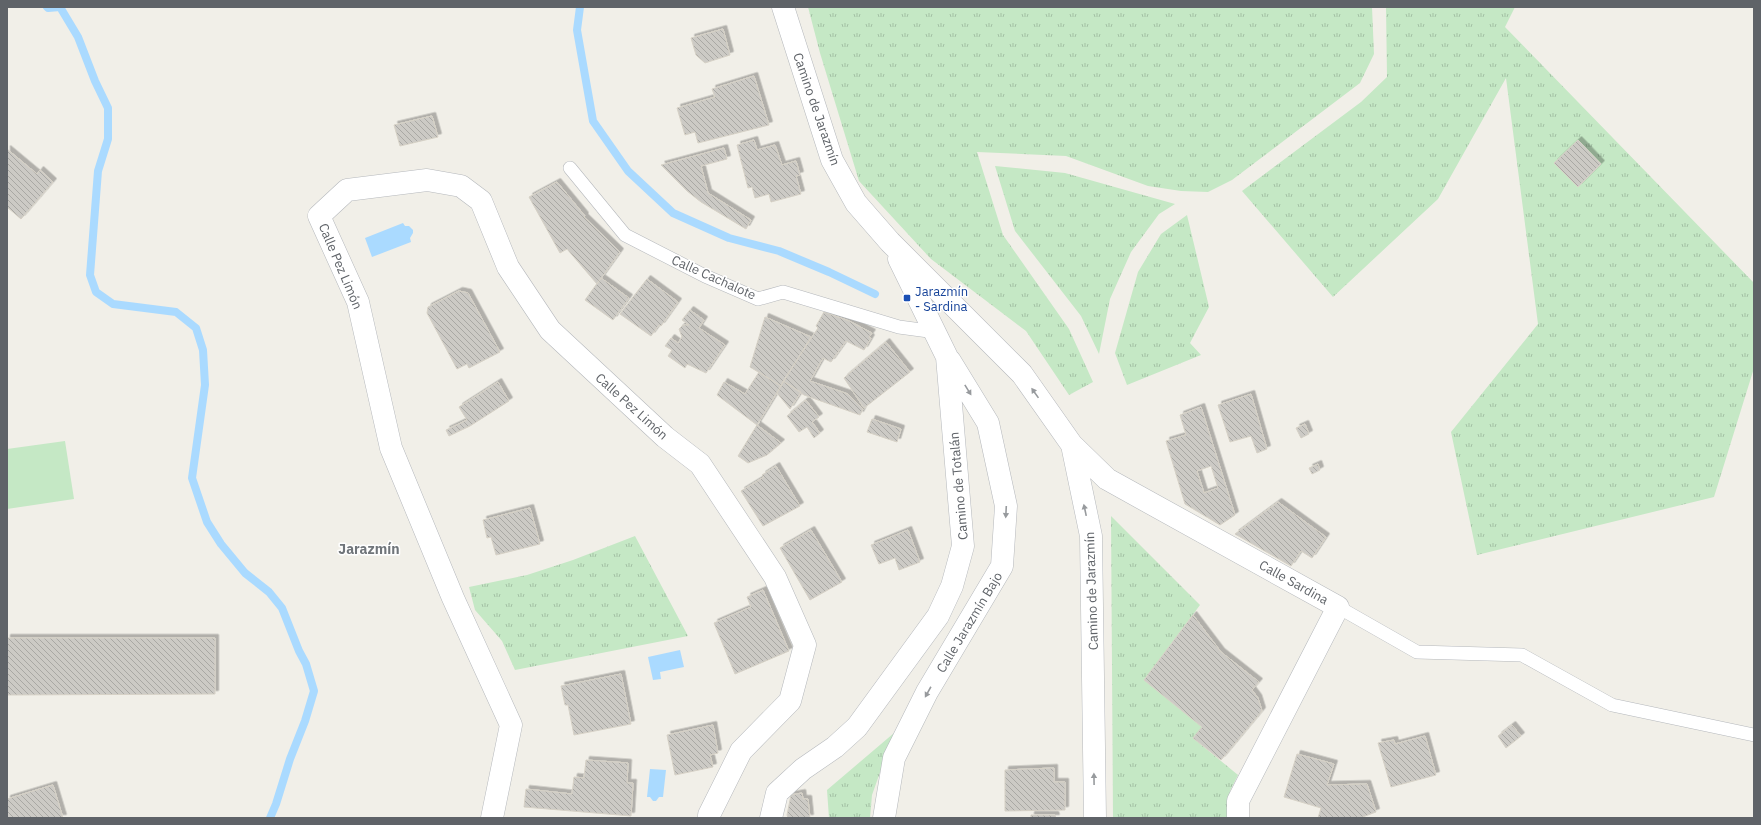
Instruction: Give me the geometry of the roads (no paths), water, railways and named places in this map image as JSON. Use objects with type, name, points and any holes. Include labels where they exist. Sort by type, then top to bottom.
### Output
[{"type":"street","name":"Camino de Jarazmín","points":[[783,7],[832,160],[856,203],[890,242],[1022,374],[1072,445],[1091,536],[1095,818]]},
{"type":"street","name":"Calle Pez Limón","points":[[492,818],[511,725],[453,598],[391,448],[358,302],[319,216],[347,190],[427,180],[461,186],[481,201],[508,267],[550,330],[665,437],[700,464],[775,577],[805,645],[790,701],[741,751],[709,815],[709,818]]},
{"type":"street","name":"Camino de Totalán","points":[[771,818],[777,793],[803,769],[835,747],[857,727],[938,616],[952,586],[963,546],[947,357],[936,332],[890,242]]},
{"type":"street","name":"Calle Jarazmín Bajo","points":[[884,818],[894,758],[927,692],[1002,566],[1006,506],[988,423],[947,357]]},
{"type":"street","name":"Calle Sardina","points":[[1072,445],[1107,479],[1338,607],[1238,801],[1238,818]]},
{"type":"lane","name":"Calle Cachalote","points":[[570,168],[625,234],[758,299],[783,292],[899,327],[936,332]]},
{"type":"lane","points":[[1338,607],[1417,652],[1522,656],[1612,705],[1754,735]]},
{"type":"water","points":[[403,223],[405,226],[409,226],[413,230],[410,238],[411,242],[372,257],[365,238]]},
{"type":"water","points":[[680,650],[684,667],[660,672],[661,679],[653,680],[648,657]]},
{"type":"water","points":[[650,769],[666,770],[663,797],[659,797],[656,801],[653,801],[650,797],[647,797]]},
{"type":"waterway","points":[[47,7],[60,7],[78,37],[95,81],[108,108],[108,139],[98,171],[90,275],[96,292],[113,304],[176,312],[196,328],[203,350],[205,385],[192,478],[207,522],[221,544],[245,573],[269,592],[282,608],[299,651],[306,664],[314,691],[305,721],[290,759],[270,818]]},
{"type":"waterway","points":[[580,7],[577,30],[593,121],[628,171],[673,213],[729,238],[779,251],[829,272],[875,294]]},
{"type":"place","name":"Jarazmín - Sardina","points":[[907,298]]},
{"type":"district","name":"Jarazmín","points":[[369,549]]}]
